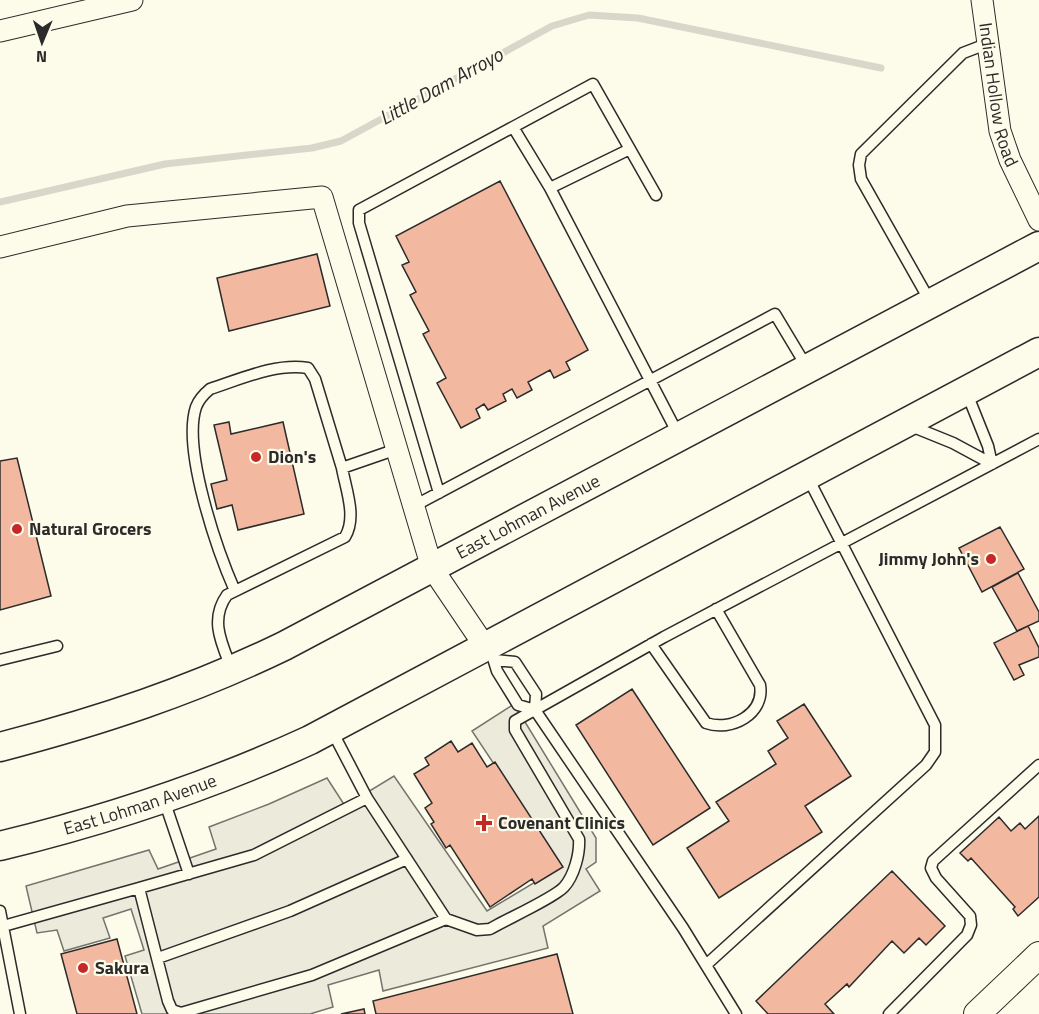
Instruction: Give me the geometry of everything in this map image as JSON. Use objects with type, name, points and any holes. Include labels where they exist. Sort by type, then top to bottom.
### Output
[{"type":"main road","name":"East Lohman Avenue","points":[[0,747],[130,711],[232,670],[432,568],[1039,246]]},
{"type":"main road","name":"East Lohman Avenue","points":[[0,846],[164,799],[245,769],[491,654],[807,476],[1039,352]]},
{"type":"street","points":[[0,31],[106,3],[132,0]]},
{"type":"street","name":"Indian Hollow Road","points":[[982,0],[1000,131],[1010,160],[1039,220]]},
{"type":"street","points":[[0,247],[127,216],[322,197],[432,568],[491,654]]},
{"type":"street","points":[[977,1014],[1039,955]]},
{"type":"lane","points":[[931,303],[861,179],[859,165],[861,154],[963,53],[989,43]]},
{"type":"lane","points":[[439,493],[358,223],[359,210],[593,84],[656,195]]},
{"type":"lane","points":[[513,127],[550,188],[680,437]]},
{"type":"lane","points":[[550,188],[630,149]]},
{"type":"lane","points":[[414,506],[775,314],[808,369]]},
{"type":"lane","points":[[232,670],[217,629],[217,618],[223,600],[235,591],[345,537],[351,528],[342,468],[315,379],[308,368],[292,365],[276,368],[210,389],[196,406],[193,425],[194,451],[224,566],[235,591]]},
{"type":"lane","points":[[966,391],[988,446],[992,464]]},
{"type":"lane","points":[[905,423],[953,443],[992,464]]},
{"type":"lane","points":[[331,729],[367,798],[446,920],[477,930],[490,928],[563,888],[571,876],[579,852],[579,839],[515,730],[515,721],[716,609],[1039,439]]},
{"type":"lane","points":[[342,468],[397,449]]},
{"type":"lane","points":[[706,965],[926,765],[935,752],[934,725],[807,476]]},
{"type":"lane","points":[[651,644],[706,723],[716,726],[728,725],[745,718],[763,698],[760,685],[716,609]]},
{"type":"lane","points":[[0,660],[57,646]]},
{"type":"lane","points":[[491,654],[497,671],[518,705],[535,710]]},
{"type":"lane","points":[[491,654],[515,663],[536,694],[535,710],[609,816],[736,1014]]},
{"type":"lane","points":[[889,1014],[967,935],[971,925],[970,916],[936,878],[931,868],[933,861],[1039,765]]},
{"type":"lane","points":[[2,927],[254,855],[367,798]]},
{"type":"lane","points":[[164,799],[189,873]]},
{"type":"lane","points":[[158,958],[290,911],[407,859]]},
{"type":"lane","points":[[139,888],[168,1001],[172,1010],[181,1013],[312,975],[446,920]]},
{"type":"lane","points":[[0,911],[20,1014]]},
{"type":"shaded area","points":[[514,704],[596,838],[596,862],[586,869],[600,891],[543,926],[548,948],[383,991],[379,970],[328,985],[333,1007],[310,1014],[142,1014],[125,956],[144,950],[131,909],[103,918],[110,938],[64,951],[57,930],[37,933],[26,886],[149,850],[158,869],[216,849],[209,827],[327,778],[345,806],[394,776],[487,911],[562,866],[472,731]]},
{"type":"building","points":[[500,181],[588,350],[566,362],[570,370],[554,378],[550,370],[528,382],[532,390],[517,398],[512,389],[503,394],[506,401],[488,410],[484,404],[476,409],[480,418],[461,428],[437,383],[446,378],[423,334],[429,331],[410,295],[416,292],[402,265],[409,262],[396,236]]},
{"type":"building","points":[[317,254],[330,306],[229,331],[217,278]]},
{"type":"building","name":"Dion's","points":[[229,422],[231,434],[283,422],[304,514],[238,530],[232,505],[217,509],[211,484],[227,480],[214,425]]},
{"type":"building","name":"Natural Grocers","points":[[17,458],[51,596],[0,610],[0,461]]},
{"type":"building","name":"Jimmy John's","points":[[1000,527],[1024,569],[982,592],[959,548]]},
{"type":"building","points":[[1018,573],[1039,612],[1039,621],[1017,631],[992,587]]},
{"type":"building","points":[[1028,626],[1039,648],[1039,657],[1019,665],[1024,675],[1014,680],[994,643]]},
{"type":"building","points":[[632,689],[710,808],[653,845],[576,725]]},
{"type":"building","points":[[804,704],[851,776],[805,806],[822,832],[719,898],[687,848],[729,821],[716,802],[776,764],[768,751],[788,738],[777,721]]},
{"type":"building","name":"Covenant Clinics","points":[[451,741],[458,752],[472,743],[487,767],[495,762],[563,867],[535,884],[532,879],[490,907],[450,845],[446,848],[431,824],[434,822],[425,808],[432,803],[414,774],[429,765],[425,758]]},
{"type":"building","points":[[1039,816],[1039,897],[1018,916],[1013,909],[1015,907],[971,858],[968,861],[960,853],[999,817],[1011,831],[1020,823],[1025,829]]},
{"type":"building","points":[[892,871],[945,926],[926,945],[919,938],[904,953],[892,941],[849,987],[847,984],[825,1004],[834,1014],[768,1014],[756,1001]]},
{"type":"building","points":[[117,939],[137,1014],[77,1014],[61,954]]},
{"type":"building","points":[[557,954],[573,1014],[376,1014],[373,1001]]},
{"type":"building","points":[[364,1009],[365,1014],[341,1014]]},
{"type":"waterway","name":"Little Dam Arroyo","points":[[0,202],[165,164],[312,148],[341,141],[552,26],[589,15],[638,18],[881,68]]},
{"type":"place","name":"Dion's","points":[[256,457]]},
{"type":"place","name":"Natural Grocers","points":[[17,529]]},
{"type":"place","name":"Jimmy John's","points":[[991,559]]},
{"type":"place","name":"Covenant Clinics","points":[[484,823]]},
{"type":"place","name":"Sakura","points":[[83,968]]}]
